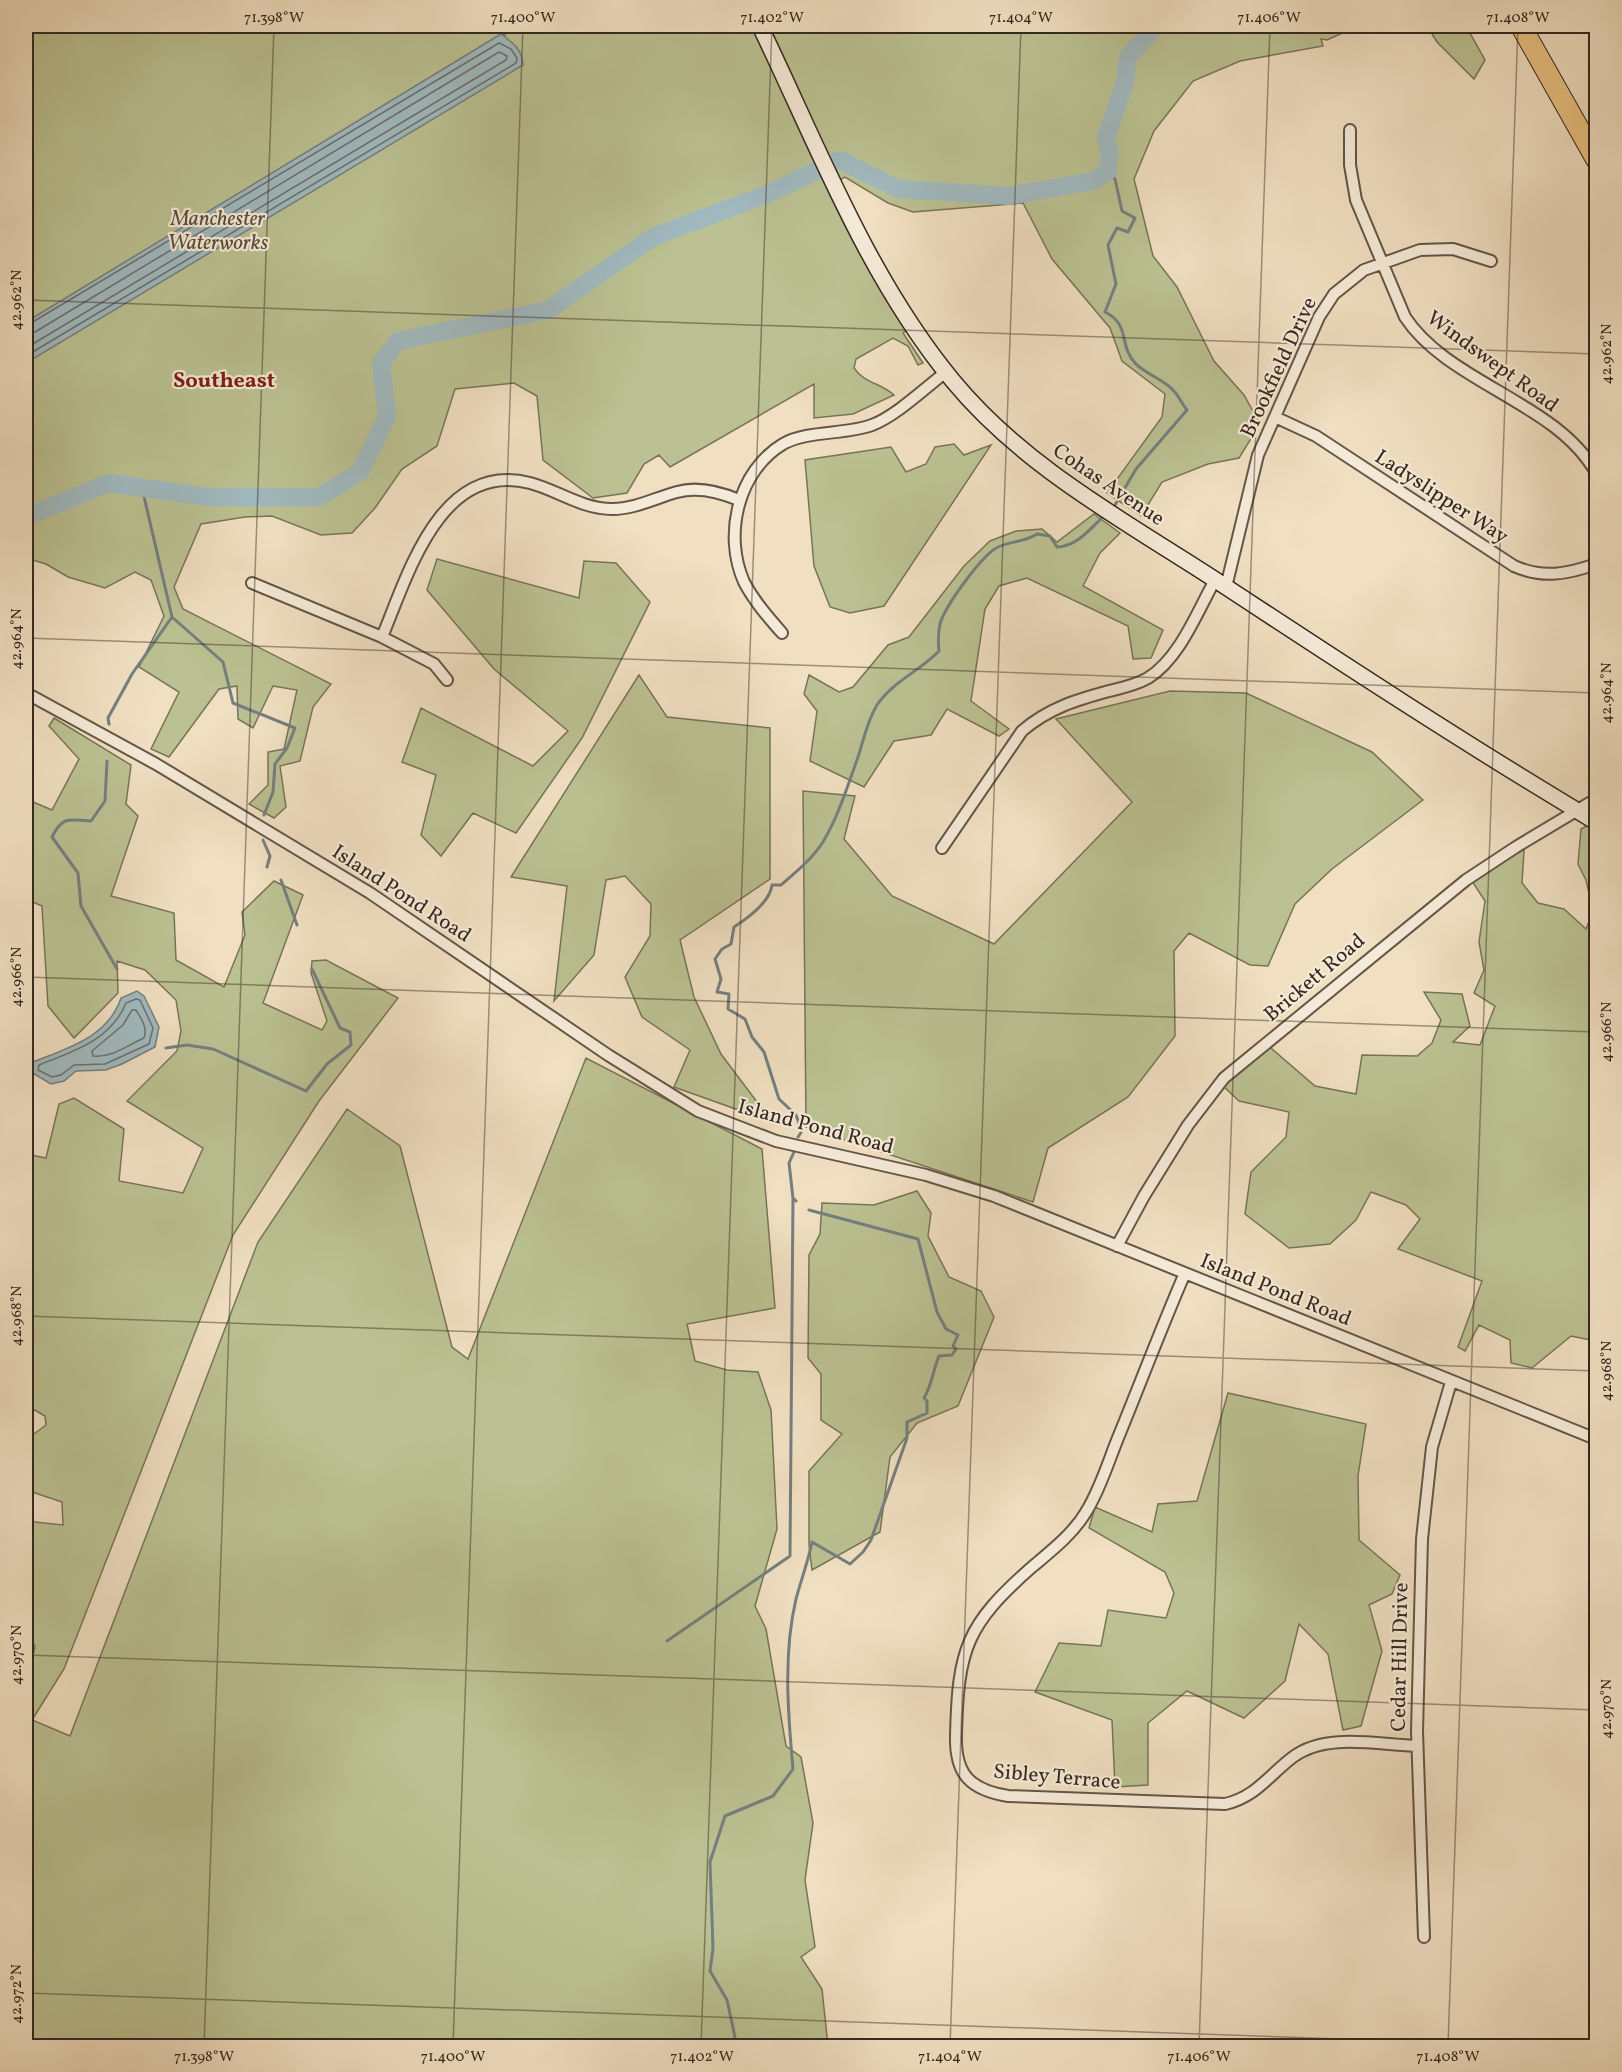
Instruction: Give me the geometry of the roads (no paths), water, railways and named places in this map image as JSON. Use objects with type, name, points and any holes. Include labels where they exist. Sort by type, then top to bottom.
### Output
[{"type":"highway","points":[[1521,26],[1596,159]]},
{"type":"street","name":"Cohas Avenue","points":[[760,26],[830,173],[891,293],[946,372],[977,409],[1032,456],[1115,516],[1596,822]]},
{"type":"street","name":"Windswept Road","points":[[1350,130],[1352,184],[1405,317],[1422,339],[1565,435],[1589,459],[1596,473]]},
{"type":"street","name":"Brookfield Drive","points":[[942,848],[1022,731],[1040,716],[1057,707],[1134,685],[1148,678],[1174,652],[1220,584],[1256,462],[1326,305],[1353,277],[1382,263],[1420,250],[1442,248],[1464,251],[1491,261]]},
{"type":"street","points":[[782,633],[756,603],[743,580],[735,527],[739,500],[750,478],[767,457],[785,443],[874,425],[946,372]]},
{"type":"street","name":"Ladyslipper Way","points":[[1275,417],[1316,436],[1514,566],[1535,573],[1556,575],[1596,564]]},
{"type":"street","points":[[382,637],[427,535],[451,504],[472,488],[511,479],[532,483],[570,499],[609,509],[625,509],[680,491],[715,491],[739,500]]},
{"type":"street","points":[[252,583],[382,637],[434,664],[447,680]]},
{"type":"street","name":"Island Pond Road","points":[[26,693],[156,764],[370,893],[608,1055],[698,1111],[776,1141],[960,1185],[1028,1208],[1451,1382],[1596,1439]]},
{"type":"street","name":"Brickett Road","points":[[1117,1246],[1144,1196],[1188,1125],[1224,1078],[1437,902],[1508,852],[1596,799]]},
{"type":"street","name":"Sibley Terrace","points":[[1185,1273],[1085,1513],[1053,1549],[999,1597],[970,1635],[962,1658],[959,1682],[956,1753],[958,1765],[973,1785],[984,1791],[1008,1796],[1225,1804],[1248,1797],[1293,1757],[1314,1746],[1338,1743],[1417,1746]]},
{"type":"street","name":"Cedar Hill Drive","points":[[1424,1937],[1417,1746],[1422,1539],[1432,1447],[1451,1382]]},
{"type":"water","points":[[501,34],[519,51],[523,65],[26,363],[26,322]]},
{"type":"water","points":[[137,991],[144,996],[159,1027],[155,1047],[106,1070],[76,1071],[64,1081],[51,1084],[26,1069],[33,1062],[73,1046],[97,1032],[115,1011],[121,998]]},
{"type":"waterway","points":[[26,517],[109,483],[209,497],[319,497],[360,472],[387,416],[381,363],[398,341],[548,310],[653,237],[765,195],[840,160],[898,189],[1009,196],[1093,181],[1108,171],[1110,154],[1106,138],[1125,82],[1128,57],[1156,26]]},
{"type":"waterway","points":[[1108,171],[1115,179],[1122,211],[1135,218],[1128,232],[1117,228],[1108,245],[1116,284],[1105,312],[1118,323],[1127,349],[1135,363],[1169,386],[1187,410],[1136,469],[1115,505]]},
{"type":"waterway","points":[[142,488],[172,617],[223,662],[233,703],[295,728],[287,748],[275,764],[273,792],[264,815]]},
{"type":"waterway","points":[[798,1137],[802,1131],[796,1115],[779,1099],[764,1052],[752,1037],[745,1019],[728,1009],[729,994],[717,992],[721,979],[715,959],[722,949],[731,944],[734,927],[763,903],[772,885],[781,885],[819,848],[842,801],[868,724],[877,705],[891,689],[939,651],[939,631],[943,616],[965,582],[983,560],[998,547],[1028,539],[1037,534],[1050,536],[1057,547],[1071,544],[1103,517]]},
{"type":"waterway","points":[[109,724],[108,718],[132,674],[172,617]]},
{"type":"waterway","points":[[107,761],[105,801],[91,821],[67,820],[60,825],[52,837],[78,873],[81,906],[117,969]]},
{"type":"waterway","points":[[263,840],[270,856],[267,867]]},
{"type":"waterway","points":[[281,880],[297,925]]},
{"type":"waterway","points":[[166,1048],[187,1045],[213,1049],[306,1091],[327,1064],[351,1045],[350,1032],[340,1028],[312,969]]},
{"type":"waterway","points":[[794,1152],[789,1163],[793,1198],[796,1201]]},
{"type":"waterway","points":[[667,1641],[790,1556],[793,1198]]},
{"type":"waterway","points":[[731,2046],[735,2037],[727,2000],[710,1971],[713,1948],[710,1862],[725,1816],[773,1796],[793,1769],[788,1706],[789,1641],[796,1599],[812,1542],[850,1564],[863,1552],[871,1540],[907,1438],[907,1422],[927,1413],[927,1401],[924,1398],[939,1356],[952,1355],[956,1349],[953,1346],[958,1335],[946,1329],[937,1312],[918,1239],[809,1210]]},
{"type":"district","name":"Southeast","points":[[224,379]]},
{"type":"park label","name":"Manchester Waterworks","points":[[218,230]]}]
